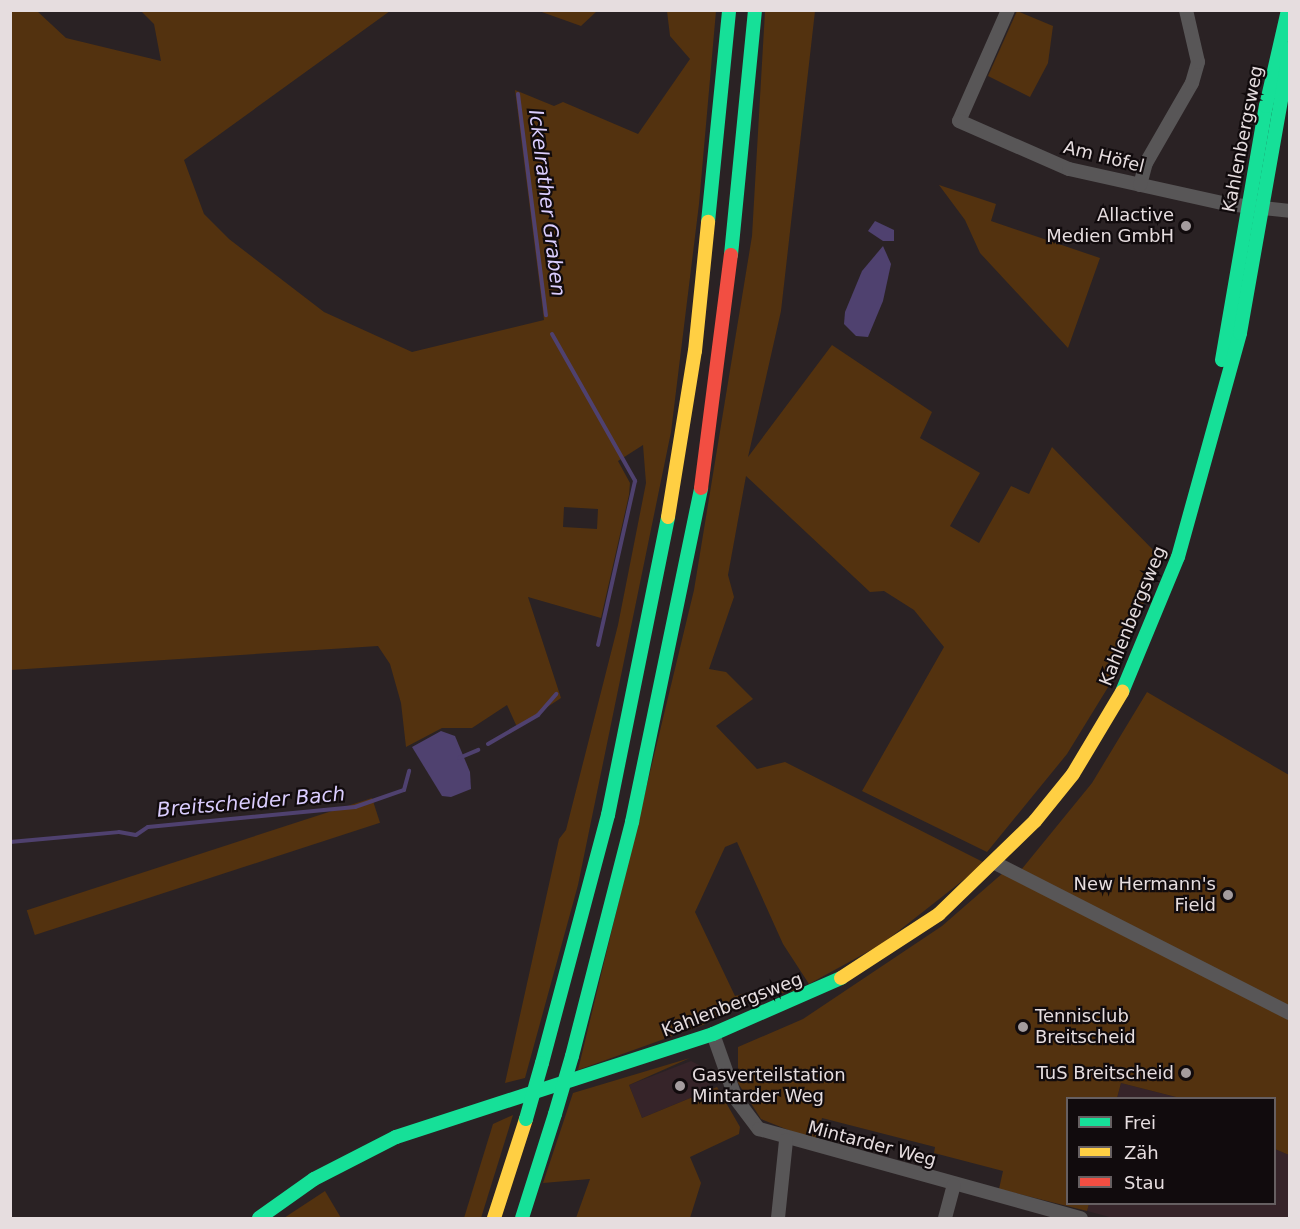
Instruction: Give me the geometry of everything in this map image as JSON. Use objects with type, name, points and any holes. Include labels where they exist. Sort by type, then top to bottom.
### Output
[{"type":"main road","points":[[495,1218],[542,1063],[608,815],[669,517],[695,351],[729,10]]},
{"type":"main road","points":[[522,1218],[572,1056],[632,822],[696,523],[739,198],[755,10]]},
{"type":"main road","name":"Kahlenbergsweg","points":[[259,1218],[314,1179],[396,1137],[713,1034],[784,1008],[874,960],[939,914],[995,863],[1073,774],[1141,654],[1178,557],[1240,333],[1254,207],[1288,10]]},
{"type":"main road","name":"Kahlenbergsweg","points":[[1254,207],[1290,48]]},
{"type":"street","name":"Am Höfel","points":[[1008,10],[959,121],[1069,169],[1254,207],[1290,211]]},
{"type":"street","points":[[1140,184],[1146,163],[1192,83],[1198,62],[1186,10]]},
{"type":"street","points":[[995,863],[1290,1013]]},
{"type":"street","name":"Mintarder Weg","points":[[713,1034],[745,1114],[759,1129],[786,1140],[1081,1218]]},
{"type":"street","points":[[778,1218],[786,1140]]},
{"type":"street","points":[[945,1218],[954,1185]]},
{"type":"shaded area","points":[[11,11],[37,11],[66,38],[161,61],[154,24],[141,11],[390,11],[184,160],[204,214],[229,239],[324,312],[412,352],[544,320],[515,90],[554,106],[563,102],[638,134],[690,59],[670,36],[667,11],[716,11],[699,204],[671,432],[578,885],[525,1078],[505,1083],[559,839],[566,830],[618,625],[646,483],[643,445],[618,461],[630,483],[629,495],[601,618],[528,597],[561,698],[517,727],[507,705],[472,728],[442,728],[406,747],[401,703],[390,664],[378,646],[11,670]],"holes":[[[564,507],[598,509],[597,529],[563,527]]]},
{"type":"shaded area","points":[[539,11],[597,11],[581,26]]},
{"type":"shaded area","points":[[765,11],[815,11],[781,311],[748,457],[832,345],[932,412],[920,438],[980,473],[950,526],[979,543],[1011,486],[1029,494],[1052,447],[1162,559],[1110,684],[1067,754],[987,852],[862,791],[944,647],[914,610],[884,591],[870,592],[746,476],[728,575],[734,597],[709,669],[726,672],[753,699],[716,726],[757,769],[785,762],[985,863],[882,944],[809,984],[783,944],[737,842],[725,847],[695,912],[735,996],[791,981],[798,990],[750,999],[703,1025],[578,1070],[694,590],[752,236]]},
{"type":"shaded area","points":[[1017,11],[1053,26],[1048,63],[1030,97],[988,76]]},
{"type":"shaded area","points":[[939,185],[996,204],[991,221],[1100,258],[1068,348],[980,253],[965,220]]},
{"type":"shaded area","points":[[875,221],[894,230],[894,241],[883,241],[868,231]]},
{"type":"shaded area","points":[[883,246],[891,264],[883,301],[868,337],[856,336],[844,324],[845,312],[862,271]]},
{"type":"shaded area","points":[[1147,692],[1289,775],[1289,1155],[1276,1149],[1276,1097],[1176,1097],[1121,1083],[1117,1097],[1066,1097],[1066,1205],[1089,1205],[1087,1211],[999,1189],[1003,1171],[934,1153],[935,1147],[822,1118],[816,1141],[761,1119],[738,1083],[738,1047],[803,1019],[942,926],[1004,872],[1021,870],[1092,783]]},
{"type":"shaded area","points":[[441,731],[455,736],[470,772],[471,789],[451,797],[442,796],[412,747]]},
{"type":"shaded area","points":[[372,798],[380,823],[35,935],[27,910]]},
{"type":"shaded area","points":[[690,1058],[629,1085],[642,1118],[717,1087],[740,1127],[739,1134],[690,1157],[701,1183],[690,1218],[576,1218],[590,1179],[543,1183],[573,1093]]},
{"type":"shaded area","points":[[691,1061],[701,1066],[712,1089],[642,1118],[629,1085]]},
{"type":"shaded area","points":[[1121,1083],[1176,1097],[1117,1097]]},
{"type":"shaded area","points":[[513,1115],[481,1218],[464,1218],[493,1124]]},
{"type":"shaded area","points":[[1276,1149],[1289,1155],[1289,1218],[1113,1218],[1087,1211],[1089,1205],[1276,1205]]},
{"type":"shaded area","points":[[325,1191],[341,1218],[284,1218],[290,1214]]},
{"type":"waterway","name":"Ickelrather Graben","points":[[518,94],[546,315]]},
{"type":"waterway","name":"Ickelrather Graben","points":[[552,334],[635,481],[598,645]]},
{"type":"waterway","name":"Ickelrather Graben","points":[[488,744],[538,715],[556,694]]},
{"type":"waterway","name":"Ickelrather Graben","points":[[459,758],[478,750]]},
{"type":"waterway","name":"Breitscheider Bach","points":[[10,842],[119,832],[136,835],[148,827],[355,807],[404,790],[409,771]]},
{"type":"traffic: fast","points":[[708,222],[729,10]]},
{"type":"traffic: fast","points":[[731,255],[755,10]]},
{"type":"traffic: fast","points":[[1222,360],[1266,106],[1288,10]]},
{"type":"traffic: fast","points":[[1122,692],[1178,557],[1240,333],[1290,48]]},
{"type":"traffic: fast","points":[[572,1056],[632,822],[701,488]]},
{"type":"traffic: fast","points":[[542,1063],[608,815],[668,517]]},
{"type":"traffic: fast","points":[[259,1218],[314,1179],[396,1137],[713,1034],[841,978]]},
{"type":"traffic: fast","points":[[555,1114],[572,1056]]},
{"type":"traffic: fast","points":[[526,1119],[542,1063]]},
{"type":"traffic: fast","points":[[522,1218],[555,1114]]},
{"type":"traffic: slow","points":[[668,517],[695,351],[708,222]]},
{"type":"traffic: slow","points":[[841,978],[939,914],[1035,821],[1073,774],[1122,692]]},
{"type":"traffic: slow","points":[[494,1218],[526,1119]]},
{"type":"traffic: jam","points":[[701,488],[731,255]]},
{"type":"place","name":"Allactive Medien GmbH","points":[[1186,226]]},
{"type":"place","name":"New Hermann's Field","points":[[1228,895]]},
{"type":"place","name":"Tennisclub Breitscheid","points":[[1023,1027]]},
{"type":"place","name":"TuS Breitscheid","points":[[1186,1073]]},
{"type":"place","name":"Gasverteilstation Mintarder Weg","points":[[680,1086]]}]
